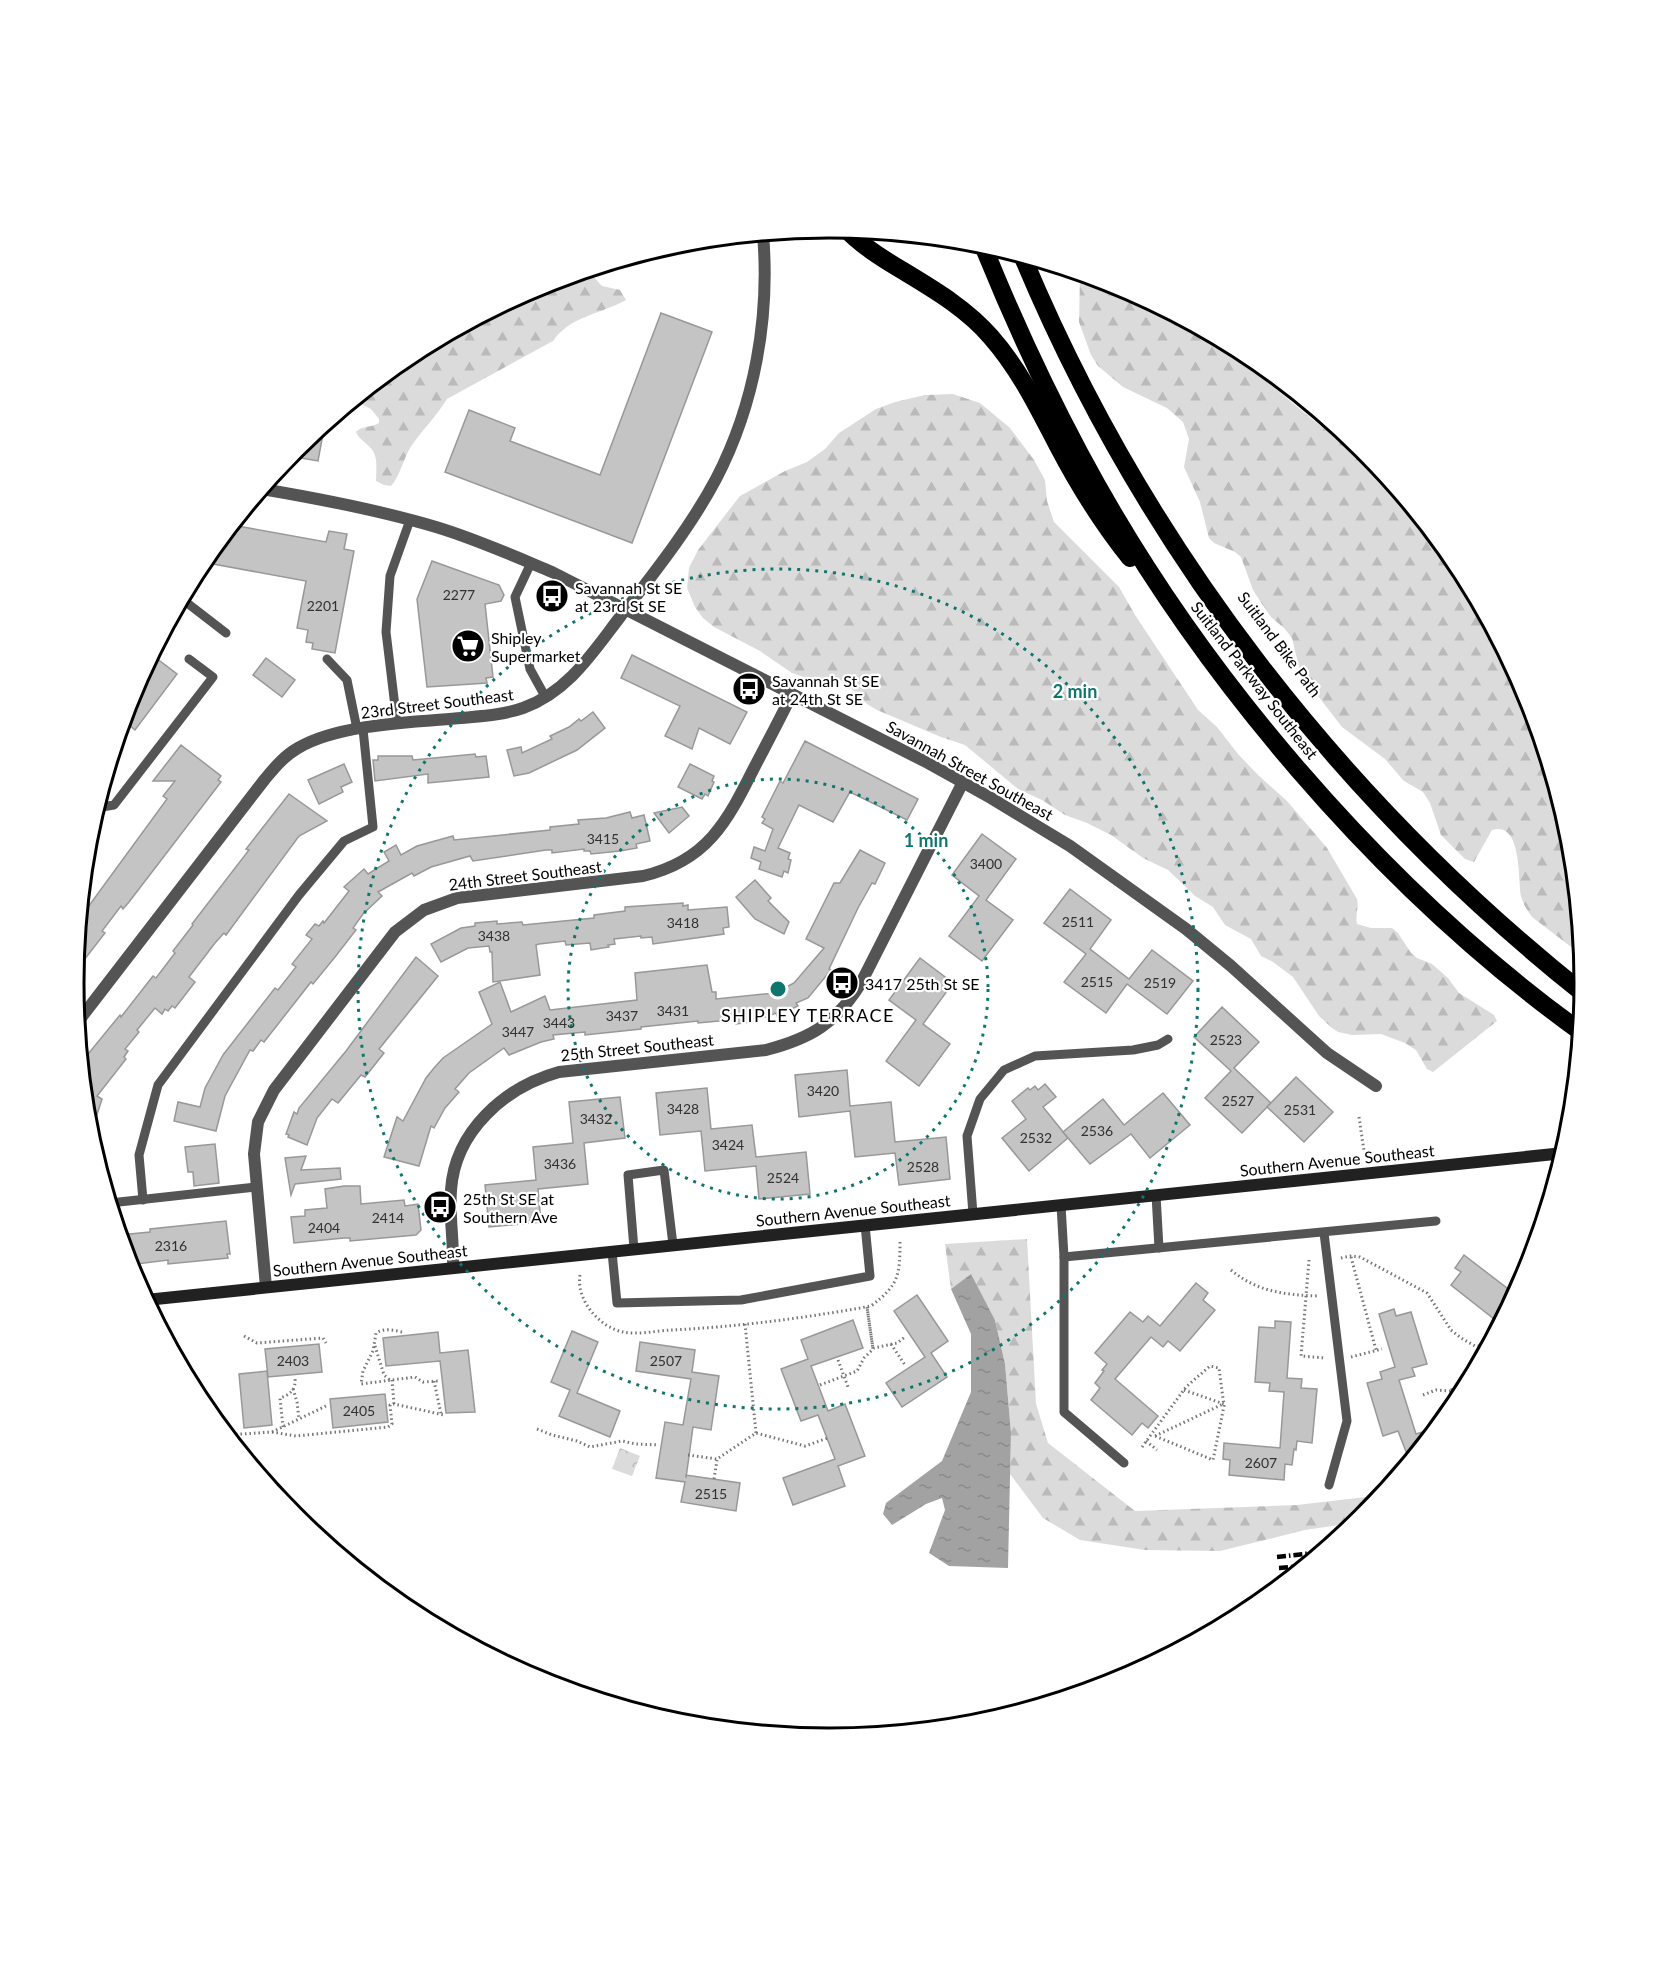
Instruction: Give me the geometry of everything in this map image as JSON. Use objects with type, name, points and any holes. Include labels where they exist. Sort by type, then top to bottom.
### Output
[{"type":"highway","points":[[856,239],[952,301],[978,322],[996,343],[1022,378],[1074,475],[1107,530],[1187,626]]},
{"type":"highway","name":"Suitland Parkway Southeast","points":[[987,255],[1031,356],[1080,454],[1132,543],[1215,665],[1269,732],[1361,838],[1448,923],[1512,978],[1573,1026]]},
{"type":"highway","name":"Suitland Parkway Southeast","points":[[1026,264],[1077,373],[1129,470],[1187,564],[1260,667],[1325,746],[1402,831],[1484,910],[1575,986]]},
{"type":"main road","name":"Southern Avenue Southeast","points":[[155,1299],[1555,1154]]},
{"type":"street","name":"23rd Street Southeast","points":[[85,1012],[275,766],[290,753],[304,744],[331,734],[397,723],[498,715],[546,698],[576,673],[625,611],[703,501],[720,471],[749,391],[761,340],[765,273],[763,241]]},
{"type":"street","name":"Savannah Street Southeast","points":[[270,490],[347,504],[410,520],[438,528],[531,563],[963,782],[1070,846],[1177,923],[1231,966],[1327,1053],[1376,1086]]},
{"type":"street","name":"24th Street Southeast","points":[[266,1287],[254,1148],[255,1135],[266,1103],[400,927],[424,910],[457,897],[643,876],[668,869],[684,861],[705,845],[731,813],[792,694]]},
{"type":"street","name":"25th Street Southeast","points":[[453,1268],[450,1208],[452,1180],[468,1139],[489,1110],[524,1086],[559,1072],[766,1050],[795,1042],[820,1028],[846,1006],[861,982],[963,782]]},
{"type":"lane","points":[[397,723],[386,632],[390,576],[410,520]]},
{"type":"lane","points":[[531,563],[515,597],[530,669],[546,698]]},
{"type":"lane","points":[[188,604],[226,633]]},
{"type":"lane","points":[[105,806],[114,805],[213,677],[189,659]]},
{"type":"lane","points":[[143,1200],[139,1155],[158,1085],[299,895],[344,841],[373,827],[360,729],[347,680],[327,659]]},
{"type":"lane","points":[[973,1214],[967,1136],[980,1100],[1004,1070],[1035,1056],[1133,1050],[1158,1045],[1168,1039]]},
{"type":"lane","points":[[634,1249],[628,1175],[664,1170],[673,1245]]},
{"type":"lane","points":[[117,1202],[256,1187]]},
{"type":"lane","points":[[1156,1195],[1159,1248]]},
{"type":"lane","points":[[1061,1205],[1064,1257],[1064,1412],[1124,1463]]},
{"type":"lane","points":[[1064,1257],[1436,1221]]},
{"type":"lane","points":[[612,1252],[617,1303],[741,1300],[870,1276],[865,1225]]},
{"type":"lane","points":[[1323,1233],[1347,1421],[1329,1485]]},
{"type":"path","points":[[1359,1117],[1364,1151]]},
{"type":"path","points":[[1350,1256],[1376,1350]]},
{"type":"path","points":[[1327,1258],[1360,1257],[1427,1293],[1452,1330],[1475,1346],[1480,1346]]},
{"type":"path","points":[[1301,1356],[1308,1260]]},
{"type":"path","points":[[1231,1270],[1254,1286],[1277,1292],[1306,1296],[1332,1296]]},
{"type":"path","points":[[867,1306],[873,1349],[868,1317],[867,1306]]},
{"type":"path","points":[[745,1324],[756,1433]]},
{"type":"path","points":[[236,1434],[272,1432],[296,1436],[388,1427],[392,1424],[390,1405],[394,1404],[442,1415],[436,1381],[423,1382],[415,1377],[361,1384],[375,1335],[380,1331],[392,1329],[402,1332]]},
{"type":"path","points":[[244,1336],[257,1343],[323,1338],[327,1343]]},
{"type":"path","points":[[819,1385],[857,1371],[864,1358],[873,1349],[880,1345],[897,1343],[905,1337]]},
{"type":"path","points":[[374,1344],[384,1375],[391,1380],[394,1404]]},
{"type":"path","points":[[891,1344],[905,1365]]},
{"type":"path","points":[[838,1360],[848,1387]]},
{"type":"path","points":[[1142,1447],[1184,1390],[1210,1366],[1219,1368],[1224,1404],[1213,1460],[1155,1436]]},
{"type":"path","points":[[295,1379],[293,1389],[299,1419]]},
{"type":"path","points":[[1449,1391],[1455,1387]]},
{"type":"path","points":[[283,1427],[280,1398],[293,1389]]},
{"type":"path","points":[[1184,1390],[1224,1404]]},
{"type":"path","points":[[1423,1395],[1436,1390],[1453,1391]]},
{"type":"path","points":[[1147,1440],[1224,1404]]},
{"type":"path","points":[[272,1432],[326,1406]]},
{"type":"path","points":[[537,1429],[578,1441],[590,1447],[622,1441],[659,1445]]},
{"type":"path","points":[[688,1455],[717,1459],[756,1433],[805,1446],[828,1438]]},
{"type":"path","points":[[1147,1440],[1157,1450]]},
{"type":"path","points":[[714,1479],[717,1459]]},
{"type":"green space","points":[[593,276],[602,286],[620,290],[626,300],[586,316],[568,326],[553,341],[447,399],[410,448],[391,486],[376,481],[375,454],[356,432],[361,428],[379,423],[379,419],[371,409],[361,404],[415,363],[500,314],[544,294]]},
{"type":"green space","points":[[1080,281],[1159,314],[1202,337],[1264,378],[1355,454],[1390,491],[1421,529],[1475,610],[1498,653],[1535,743],[1550,790],[1561,838],[1569,886],[1574,949],[1532,917],[1523,902],[1517,853],[1509,834],[1502,830],[1492,830],[1474,862],[1465,859],[1441,835],[1430,803],[1423,792],[1404,781],[1385,759],[1342,727],[1308,683],[1299,667],[1292,638],[1271,617],[1253,590],[1241,557],[1209,538],[1200,502],[1184,467],[1189,439],[1183,422],[1167,408],[1123,387],[1098,366],[1091,355],[1079,322]]},
{"type":"green space","points":[[953,394],[980,403],[1010,428],[1034,460],[1045,480],[1047,501],[1054,522],[1119,587],[1198,710],[1217,727],[1259,776],[1287,801],[1327,848],[1357,899],[1357,924],[1371,928],[1392,928],[1411,953],[1432,964],[1448,978],[1459,993],[1494,1015],[1497,1021],[1433,1072],[1427,1069],[1416,1050],[1405,1043],[1381,1034],[1352,1035],[1332,1028],[1319,1016],[1293,977],[1261,956],[1251,939],[1225,925],[1213,907],[1195,896],[1168,870],[1143,858],[1111,835],[1065,815],[1042,800],[1018,789],[965,745],[877,710],[840,680],[828,678],[818,682],[792,673],[760,651],[714,627],[695,607],[687,588],[689,568],[698,550],[740,496],[785,471],[807,462],[825,449],[839,433],[876,409],[925,395]]},
{"type":"green space","points":[[1027,1239],[1036,1404],[1048,1443],[1135,1511],[1297,1505],[1370,1497],[1341,1525],[1305,1530],[1220,1551],[1145,1550],[1080,1540],[1043,1518],[1010,1474],[1011,1433],[1005,1364],[995,1320],[971,1275],[951,1289],[945,1244]]},
{"type":"green space","points":[[620,1448],[640,1456],[632,1476],[612,1469]]},
{"type":"water","points":[[971,1274],[995,1320],[1005,1364],[1011,1433],[1008,1568],[949,1566],[929,1553],[945,1510],[942,1498],[926,1504],[892,1525],[883,1514],[886,1503],[942,1461],[971,1392],[971,1334],[951,1289]]},
{"type":"building","points":[[661,313],[712,332],[632,543],[445,472],[469,410],[515,428],[510,441],[600,475]]},
{"type":"building","points":[[322,437],[318,461],[300,458]]},
{"type":"building","points":[[240,526],[326,542],[329,531],[347,534],[344,549],[354,551],[335,653],[312,649],[313,643],[306,642],[308,630],[297,628],[306,581],[213,564]]},
{"type":"building","points":[[432,561],[499,585],[504,595],[501,601],[485,604],[493,677],[486,678],[487,683],[427,687],[417,599]]},
{"type":"building","points":[[632,655],[747,712],[730,744],[699,728],[692,749],[665,736],[680,706],[621,678]]},
{"type":"building","points":[[266,658],[295,680],[282,697],[253,675]]},
{"type":"building","points":[[158,660],[177,674],[135,730],[130,726]]},
{"type":"building","points":[[593,712],[605,728],[577,750],[529,773],[514,776],[507,750],[521,747],[522,753],[552,739],[550,736],[569,727],[579,719],[581,721]]},
{"type":"building","points":[[805,741],[918,799],[907,820],[850,792],[833,822],[799,805],[778,848],[790,853],[788,859],[791,860],[788,873],[784,871],[782,877],[759,869],[761,862],[751,858],[754,847],[765,851],[773,829],[762,823],[765,819],[762,817],[780,781],[783,783]]},
{"type":"building","points":[[181,745],[221,776],[218,780],[221,782],[129,902],[123,909],[121,906],[102,931],[105,933],[85,959],[88,907],[167,799],[163,796],[175,781],[153,781]]},
{"type":"building","points":[[475,754],[476,757],[486,756],[489,777],[428,783],[428,774],[375,781],[373,760],[378,760],[378,756],[412,756],[413,760]]},
{"type":"building","points":[[344,764],[352,782],[341,787],[343,792],[319,804],[308,780]]},
{"type":"building","points":[[690,764],[714,776],[708,796],[705,794],[702,799],[678,787]]},
{"type":"building","points":[[289,794],[327,821],[299,836],[226,935],[224,933],[215,943],[189,977],[195,982],[175,1008],[172,1006],[168,1011],[165,1009],[162,1014],[155,1008],[137,1030],[139,1032],[125,1049],[128,1051],[124,1057],[126,1059],[97,1096],[102,1099],[96,1117],[88,1054],[153,976],[156,978],[175,953],[173,951],[192,924],[249,850],[246,849]]},
{"type":"building","points":[[682,807],[689,816],[669,833],[654,813]]},
{"type":"building","points":[[630,812],[632,818],[644,815],[650,841],[636,844],[637,848],[591,854],[590,851],[584,851],[584,849],[552,853],[552,850],[546,850],[473,861],[470,856],[431,867],[414,876],[412,873],[378,892],[382,896],[363,914],[353,928],[356,930],[335,957],[313,984],[311,982],[264,1042],[261,1040],[253,1051],[250,1050],[225,1096],[216,1131],[174,1121],[178,1102],[200,1107],[205,1088],[223,1055],[275,988],[278,990],[296,967],[292,964],[312,939],[306,935],[315,924],[319,926],[323,921],[324,923],[349,891],[344,887],[364,869],[368,874],[389,861],[384,852],[396,845],[401,855],[417,846],[453,836],[454,840],[550,830],[550,827],[579,824],[578,820],[606,818]]},
{"type":"building","points":[[982,834],[1016,859],[986,900],[1013,920],[982,961],[949,936],[979,896],[952,875]]},
{"type":"building","points":[[860,850],[885,863],[875,884],[872,883],[858,908],[829,969],[831,970],[808,998],[796,1003],[798,1006],[777,1016],[776,1013],[736,1024],[735,1020],[698,1023],[698,1021],[585,1035],[585,1032],[553,1035],[554,1039],[509,1055],[504,1048],[469,1073],[455,1089],[459,1092],[445,1108],[434,1128],[431,1126],[419,1166],[384,1157],[397,1117],[403,1121],[426,1078],[434,1068],[443,1058],[492,1024],[479,992],[500,982],[511,1012],[545,996],[550,1010],[637,1000],[635,973],[707,965],[712,992],[716,992],[716,999],[775,993],[794,983],[824,948],[806,939],[834,883],[840,883]]},
{"type":"building","points":[[755,880],[771,898],[768,901],[789,922],[784,934],[755,919],[736,897]]},
{"type":"building","points":[[1070,889],[1111,920],[1090,949],[1129,979],[1152,950],[1193,981],[1167,1014],[1127,984],[1106,1013],[1064,982],[1086,954],[1044,923]]},
{"type":"building","points":[[683,903],[683,906],[688,905],[688,910],[727,907],[729,927],[723,928],[724,934],[653,944],[652,937],[614,939],[615,944],[608,945],[609,947],[591,950],[590,943],[566,945],[565,941],[539,944],[536,945],[540,975],[493,982],[492,952],[489,946],[468,948],[441,962],[431,944],[461,928],[475,926],[475,923],[522,922],[523,925],[594,918],[594,915],[625,911],[625,907]]},
{"type":"building","points":[[416,957],[438,976],[379,1049],[384,1053],[365,1077],[361,1075],[338,1103],[332,1099],[317,1118],[307,1145],[288,1137],[289,1135],[286,1134],[294,1112],[297,1114],[299,1108],[346,1051]]},
{"type":"building","points":[[920,958],[953,983],[923,1024],[950,1044],[919,1086],[886,1061],[916,1020],[889,1000]]},
{"type":"building","points":[[1222,1007],[1259,1042],[1234,1068],[1271,1103],[1242,1133],[1205,1098],[1231,1071],[1194,1037]]},
{"type":"building","points":[[847,1070],[850,1106],[891,1102],[895,1142],[946,1137],[950,1179],[899,1185],[895,1153],[855,1157],[850,1111],[799,1117],[795,1075]]},
{"type":"building","points":[[1296,1077],[1333,1112],[1304,1142],[1267,1107]]},
{"type":"building","points":[[1045,1084],[1056,1097],[1043,1107],[1068,1138],[1029,1171],[1002,1138],[1026,1119],[1012,1101],[1028,1088],[1030,1090],[1035,1086],[1038,1090]]},
{"type":"building","points":[[707,1088],[711,1129],[752,1125],[756,1157],[806,1152],[810,1194],[759,1199],[756,1166],[705,1171],[701,1131],[660,1135],[656,1093]]},
{"type":"building","points":[[1163,1093],[1190,1125],[1150,1158],[1131,1134],[1090,1164],[1063,1132],[1103,1099],[1124,1125]]},
{"type":"building","points":[[620,1097],[625,1138],[584,1143],[588,1184],[538,1189],[541,1222],[489,1227],[485,1185],[536,1180],[533,1147],[573,1143],[569,1102]]},
{"type":"building","points":[[215,1144],[219,1183],[194,1186],[193,1172],[188,1172],[185,1147]]},
{"type":"building","points":[[306,1156],[301,1170],[340,1168],[341,1179],[295,1184],[291,1195],[285,1158]]},
{"type":"building","points":[[360,1186],[361,1204],[404,1200],[405,1206],[418,1204],[421,1230],[416,1235],[294,1243],[291,1217],[305,1216],[305,1210],[327,1208],[325,1189]]},
{"type":"building","points":[[226,1221],[230,1254],[227,1254],[228,1258],[168,1264],[168,1260],[139,1264],[128,1234],[150,1232],[150,1229]]},
{"type":"building","points":[[1464,1255],[1509,1289],[1494,1319],[1451,1285],[1461,1272],[1455,1268]]},
{"type":"building","points":[[1196,1283],[1208,1293],[1203,1300],[1215,1310],[1180,1351],[1168,1341],[1163,1347],[1151,1337],[1115,1379],[1158,1416],[1148,1428],[1142,1423],[1132,1435],[1091,1400],[1100,1388],[1095,1383],[1107,1364],[1095,1353],[1130,1312],[1143,1322],[1148,1316],[1160,1326]]},
{"type":"building","points":[[917,1295],[948,1341],[931,1353],[947,1377],[902,1407],[886,1383],[925,1357],[894,1311]]},
{"type":"building","points":[[1394,1309],[1396,1316],[1411,1312],[1427,1364],[1412,1368],[1415,1376],[1399,1380],[1416,1434],[1425,1431],[1407,1454],[1398,1431],[1383,1436],[1367,1383],[1382,1379],[1380,1372],[1395,1367],[1379,1314]]},
{"type":"building","points":[[853,1320],[863,1348],[811,1366],[828,1411],[845,1404],[865,1456],[838,1466],[845,1486],[793,1505],[783,1478],[835,1459],[818,1415],[801,1421],[781,1369],[808,1359],[801,1340]]},
{"type":"building","points":[[1275,1321],[1291,1322],[1287,1378],[1302,1379],[1301,1388],[1317,1389],[1312,1443],[1297,1441],[1292,1465],[1285,1464],[1284,1480],[1229,1475],[1230,1460],[1223,1459],[1224,1443],[1280,1448],[1284,1392],[1269,1391],[1270,1383],[1255,1382],[1259,1327],[1275,1328]]},
{"type":"building","points":[[572,1331],[598,1342],[577,1393],[620,1411],[610,1437],[559,1416],[570,1390],[551,1382]]},
{"type":"building","points":[[438,1332],[440,1353],[468,1350],[475,1412],[446,1413],[440,1361],[386,1366],[383,1338]]},
{"type":"building","points":[[640,1342],[695,1350],[692,1372],[719,1376],[711,1430],[693,1427],[686,1475],[740,1483],[736,1511],[681,1502],[685,1482],[656,1478],[665,1422],[683,1425],[691,1379],[636,1371]]},
{"type":"building","points":[[319,1344],[322,1372],[268,1377],[265,1349]]},
{"type":"building","points":[[267,1371],[272,1425],[244,1428],[239,1374]]},
{"type":"building","points":[[385,1394],[388,1422],[333,1428],[330,1399]]},
{"type":"railway","points":[[1277,1557],[1308,1554]]},
{"type":"railway","points":[[1279,1568],[1291,1567]]},
{"type":"place","name":"Savannah St SE at 23rd St SE","points":[[552,596]]},
{"type":"place","name":"Shipley Supermarket","points":[[468,646]]},
{"type":"place","name":"Savannah St SE at 24th St SE","points":[[749,689]]},
{"type":"place","name":"3417 25th St SE","points":[[842,983]]},
{"type":"place","name":"25th St SE at Southern Ave","points":[[440,1207]]},
{"type":"district","name":"SHIPLEY TERRACE","points":[[808,1015]]}]
